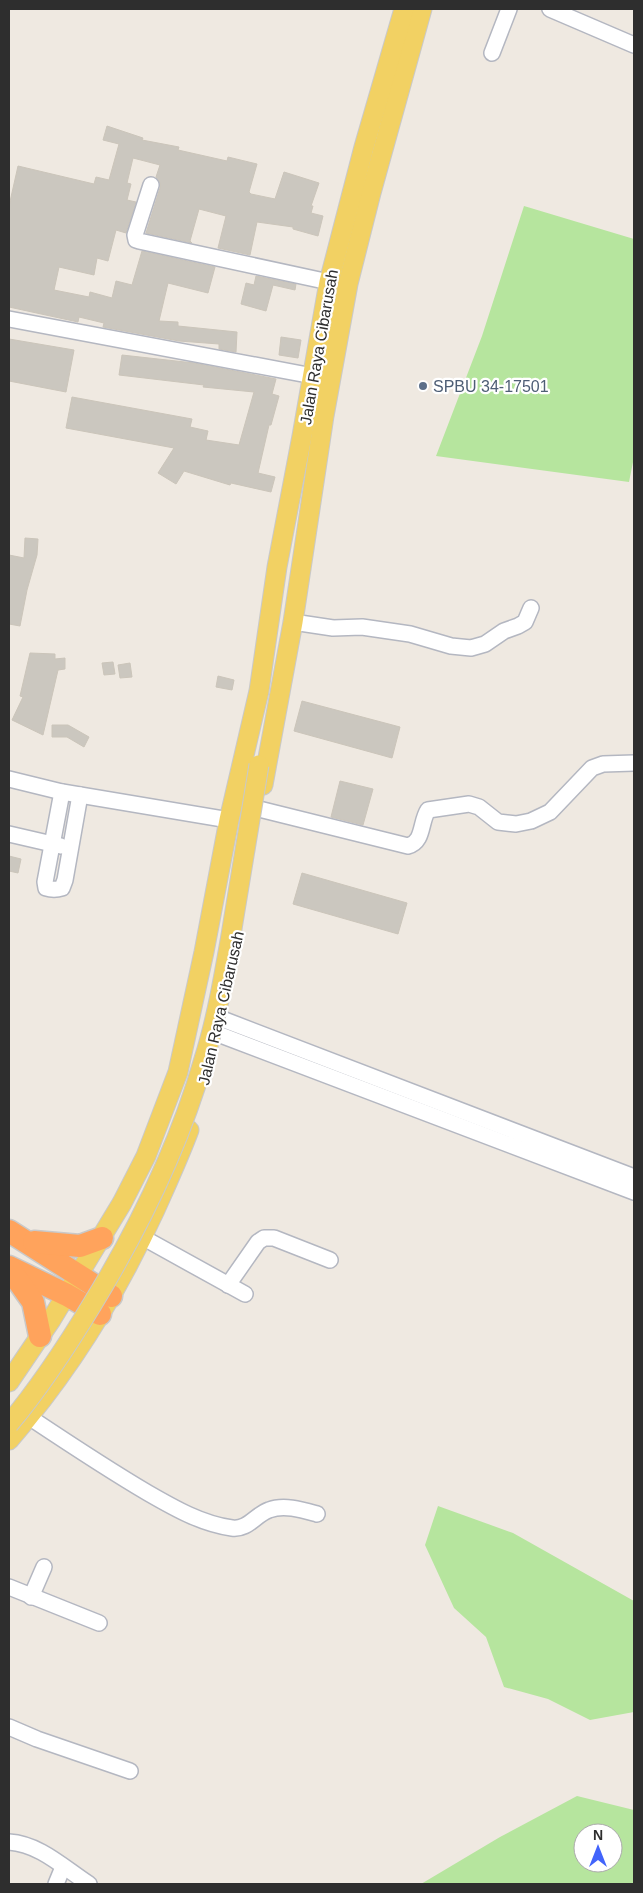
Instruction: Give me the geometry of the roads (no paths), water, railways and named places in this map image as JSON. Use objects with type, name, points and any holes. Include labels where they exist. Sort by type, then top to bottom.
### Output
[{"type":"highway","points":[[17,1236],[64,1246],[80,1246],[102,1238]]},
{"type":"highway","points":[[17,1236],[82,1269],[110,1297]]},
{"type":"highway","points":[[9,1267],[66,1295],[110,1297]]},
{"type":"highway","points":[[9,1267],[33,1302],[45,1328]]},
{"type":"main road","name":"Jalan Raya Cibarusah","points":[[9,1382],[102,1238],[146,1156],[178,1072],[204,952],[229,820],[259,691],[276,567],[329,282],[364,147],[404,9]]},
{"type":"main road","name":"Jalan Raya Cibarusah","points":[[9,1440],[58,1379],[110,1297],[142,1237],[180,1156],[206,1080],[220,1027],[293,622],[324,416],[348,284],[422,9]]},
{"type":"main road","name":"Jalan Raya Cibarusah","points":[[9,1408],[56,1348],[112,1258],[142,1203],[163,1151],[190,1075],[206,1020],[277,664],[288,647]]},
{"type":"main road","name":"Jalan Raya Cibarusah","points":[[9,1424],[35,1393],[117,1264],[158,1186],[179,1133],[204,1060],[219,1003],[256,765],[259,691]]},
{"type":"main road","points":[[45,1328],[62,1318],[73,1322],[80,1331],[82,1342]]},
{"type":"street","points":[[492,53],[509,9]]},
{"type":"street","points":[[550,9],[634,45]]},
{"type":"street","points":[[151,185],[135,235],[136,240],[329,282]]},
{"type":"street","points":[[9,319],[312,376]]},
{"type":"street","points":[[293,622],[333,628],[362,627],[410,634],[451,646],[471,648],[485,644],[504,631],[518,626],[524,622],[531,608]]},
{"type":"street","points":[[259,809],[408,846],[414,845],[418,841],[428,811],[469,804],[479,807],[498,822],[516,824],[531,821],[547,814],[592,768],[603,764],[634,762]]},
{"type":"street","points":[[9,780],[62,792],[229,820]]},
{"type":"street","points":[[62,792],[45,882],[46,888],[56,890],[62,888],[65,880],[80,795]]},
{"type":"street","points":[[9,834],[70,848]]},
{"type":"street","points":[[220,1027],[634,1177]]},
{"type":"street","points":[[220,1027],[634,1192]]},
{"type":"street","points":[[142,1237],[245,1294]]},
{"type":"street","points":[[228,1285],[258,1242],[264,1238],[274,1238],[330,1260]]},
{"type":"street","points":[[29,1417],[114,1474],[190,1516],[233,1528],[249,1524],[264,1513],[274,1509],[292,1508],[317,1514]]},
{"type":"street","points":[[31,1597],[44,1567]]},
{"type":"street","points":[[9,1587],[99,1623]]},
{"type":"street","points":[[9,1728],[130,1771]]},
{"type":"street","points":[[9,1842],[33,1847],[89,1884]]},
{"type":"street","points":[[56,1884],[63,1867]]},
{"type":"place","name":"SPBU 34-17501","points":[[423,386]]}]
